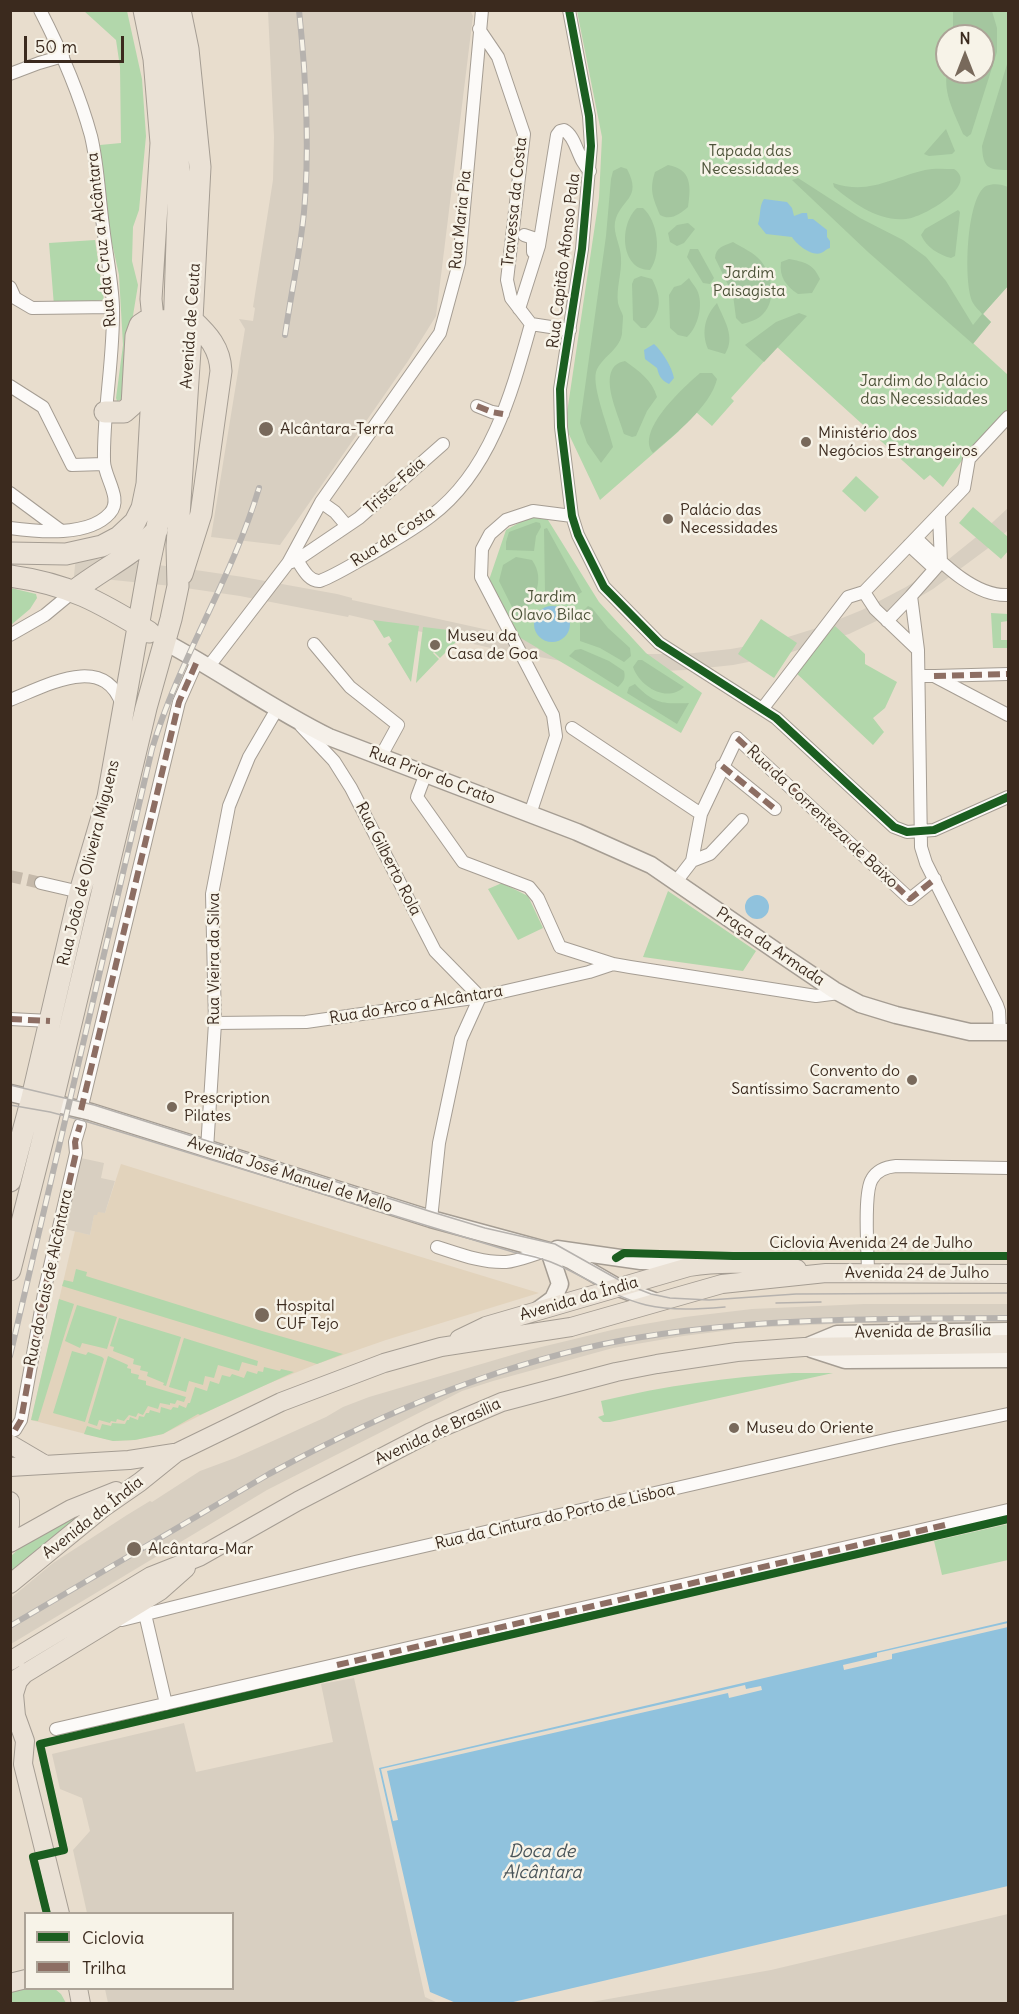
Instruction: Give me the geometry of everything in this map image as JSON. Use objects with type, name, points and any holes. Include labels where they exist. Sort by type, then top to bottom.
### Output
[{"type":"highway","points":[[10,553],[66,554],[102,546],[119,537],[135,522],[142,508],[168,332],[151,299],[161,143],[154,58],[144,10]]},
{"type":"highway","name":"Avenida de Ceuta","points":[[139,626],[149,565],[164,498],[168,332],[179,177],[175,87],[162,10]]},
{"type":"highway","name":"Avenida de Ceuta","points":[[165,642],[178,586],[168,332],[200,166],[188,50],[180,10]]},
{"type":"highway","points":[[105,412],[124,412],[132,405],[168,332]]},
{"type":"highway","points":[[168,332],[206,333],[216,348],[221,371],[201,514],[178,586]]},
{"type":"highway","points":[[74,591],[90,578],[144,544],[157,530]]},
{"type":"highway","points":[[10,576],[41,580],[74,591],[100,603],[165,642]]},
{"type":"highway","name":"Rua João de Oliveira Miguens","points":[[42,1100],[50,1021],[80,892],[108,797],[139,626]]},
{"type":"highway","name":"Rua João de Oliveira Miguens","points":[[42,1100],[165,642]]},
{"type":"highway","points":[[10,1181],[42,1100]]},
{"type":"highway","points":[[10,1270],[42,1100]]},
{"type":"main road","name":"Avenida 24 de Julho","points":[[720,1263],[758,1263],[826,1273]]},
{"type":"main road","name":"Avenida da Índia","points":[[441,1347],[486,1326],[689,1267],[720,1263]]},
{"type":"main road","name":"Avenida 24 de Julho","points":[[657,1302],[722,1284],[826,1273],[1008,1274]]},
{"type":"main road","name":"Avenida da Índia","points":[[10,1584],[176,1453],[251,1415],[315,1388],[384,1363],[441,1347],[571,1327],[657,1302]]},
{"type":"main road","points":[[804,1347],[1008,1344]]},
{"type":"main road","name":"Avenida de Brasília","points":[[10,1660],[151,1576],[199,1557],[298,1501],[431,1432],[502,1402],[575,1381],[657,1364],[737,1352],[804,1347]]},
{"type":"main road","points":[[13,1437],[44,1464]]},
{"type":"main road","name":"Avenida da Índia","points":[[10,1467],[129,1460],[176,1453]]},
{"type":"main road","points":[[10,1542],[71,1509],[140,1482]]},
{"type":"main road","points":[[10,1501],[10,1525]]},
{"type":"main road","name":"Avenida de Brasília","points":[[10,1683],[160,1591],[199,1557]]},
{"type":"main road","points":[[26,1672],[18,1681],[14,1694],[15,1720],[25,1741],[23,1764],[60,1912]]},
{"type":"main road","points":[[10,1750],[23,1764]]},
{"type":"street","name":"Rua da Cruz a Alcântara","points":[[40,10],[63,56],[91,138],[112,307],[112,351],[105,412],[104,464],[114,495],[113,508],[110,513],[86,526],[60,530]]},
{"type":"street","name":"Rua Maria Pia","points":[[292,562],[321,502],[440,333],[459,263],[482,10]]},
{"type":"street","name":"Rua Capitão Afonso Pala","points":[[569,10],[590,123],[590,171],[570,330],[560,388],[560,410],[572,516],[578,535],[604,586],[659,643],[723,686],[777,718],[894,827],[907,832],[921,832]]},
{"type":"street","name":"Travessa da Costa","points":[[479,29],[498,57],[524,134],[507,280],[511,298],[519,309]]},
{"type":"street","points":[[10,74],[63,56]]},
{"type":"street","points":[[570,330],[531,324],[519,309],[539,246],[557,135],[560,131],[564,130],[570,135],[583,165],[590,171]]},
{"type":"street","points":[[524,235],[533,237],[534,262]]},
{"type":"street","points":[[10,287],[15,298],[32,308],[112,307]]},
{"type":"street","name":"Rua da Costa","points":[[292,562],[310,578],[316,582],[320,581],[396,540],[433,515],[461,486],[475,466],[503,414],[513,390],[531,324]]},
{"type":"street","points":[[10,386],[43,407],[72,465],[104,464]]},
{"type":"street","points":[[477,406],[503,414]]},
{"type":"street","points":[[763,708],[848,597],[864,592],[964,488],[969,459],[1008,417]]},
{"type":"street","name":"Triste-Feia","points":[[292,562],[347,526],[443,444]]},
{"type":"street","points":[[10,493],[60,530]]},
{"type":"street","name":"Triste-Feia","points":[[321,502],[335,512],[347,526]]},
{"type":"street","points":[[530,814],[556,736],[553,715],[481,577],[482,549],[490,534],[506,520],[533,511],[572,516]]},
{"type":"street","points":[[887,621],[938,566],[939,516]]},
{"type":"street","points":[[10,528],[41,532],[60,530]]},
{"type":"street","points":[[913,542],[938,566],[982,591],[1008,595]]},
{"type":"street","points":[[203,663],[292,562]]},
{"type":"street","points":[[10,635],[45,615],[74,591]]},
{"type":"street","points":[[864,592],[875,609],[918,650]]},
{"type":"street","points":[[839,993],[870,1008],[953,1029],[978,1033],[1004,1033],[997,1005],[923,855],[918,650],[911,596]]},
{"type":"street","name":"Rua Prior do Crato","points":[[165,642],[296,721],[329,737],[622,851],[668,878]]},
{"type":"street","points":[[314,644],[350,687],[398,725],[381,756]]},
{"type":"street","name":"Rua do Cais de Alcântara","points":[[13,1437],[21,1420],[45,1288],[76,1153],[75,1142],[80,1117],[179,702],[203,663]]},
{"type":"street","points":[[919,676],[1008,674]]},
{"type":"street","points":[[10,700],[67,678],[87,676],[106,681],[113,687],[118,693],[124,710]]},
{"type":"street","points":[[934,676],[1008,715]]},
{"type":"street","name":"Rua Vieira da Silva","points":[[207,1149],[215,1023],[212,894],[229,806],[245,766],[277,709]]},
{"type":"street","name":"Rua Gilberto Rola","points":[[296,721],[334,761],[351,788],[435,951],[480,997]]},
{"type":"street","points":[[572,728],[701,814]]},
{"type":"street","name":"Rua da Correnteza de Baixo","points":[[722,766],[737,738],[910,899],[935,879]]},
{"type":"street","points":[[692,861],[701,814],[722,766],[776,809]]},
{"type":"street","name":"Praça da Armada","points":[[426,773],[417,797],[463,862],[529,887],[538,898],[560,947],[630,967],[816,996],[839,993]]},
{"type":"street","points":[[921,832],[940,828],[1008,797]]},
{"type":"street","points":[[668,878],[692,861],[710,854],[742,820]]},
{"type":"street","name":"Praça da Armada","points":[[668,878],[839,993]]},
{"type":"street","points":[[41,883],[80,892]]},
{"type":"street","name":"Rua do Arco a Alcântara","points":[[215,1023],[306,1022],[480,997],[589,972],[613,964]]},
{"type":"street","points":[[430,1219],[439,1143],[461,1039],[480,997]]},
{"type":"street","points":[[10,1019],[50,1021]]},
{"type":"street","name":"Avenida José Manuel de Mello","points":[[10,1093],[42,1100],[80,1117],[207,1149],[430,1219],[549,1251],[572,1261],[619,1288],[657,1302]]},
{"type":"street","points":[[868,1273],[868,1186],[876,1173],[896,1166],[1008,1168]]},
{"type":"street","name":"Avenida José Manuel de Mello","points":[[528,1245],[641,1261],[720,1263]]},
{"type":"street","points":[[437,1247],[499,1262],[549,1251],[560,1284],[553,1299],[530,1313]]},
{"type":"street","name":"Avenida de Brasília","points":[[804,1347],[837,1334],[1008,1331]]},
{"type":"street","name":"Avenida de Brasília","points":[[804,1347],[845,1360],[1008,1359]]},
{"type":"street","name":"Rua da Cintura do Porto de Lisboa","points":[[103,1624],[356,1562],[894,1438],[1008,1414]]},
{"type":"street","points":[[56,1729],[1008,1510]]},
{"type":"street","points":[[145,1614],[166,1704]]},
{"type":"shaded area","points":[[470,10],[473,16],[436,316],[408,361],[280,545],[211,537],[245,329],[239,319],[253,321],[255,308],[253,307],[273,180],[274,137],[268,11]]},
{"type":"shaded area","points":[[1008,508],[1008,530],[991,546],[933,589],[889,615],[849,634],[779,656],[733,665],[686,670],[661,671],[589,666],[495,649],[349,615],[348,617],[240,596],[172,586],[74,576],[76,556],[175,567],[337,594],[352,598],[352,600],[543,642],[638,654],[685,654],[775,641],[820,627],[862,610],[906,587],[944,563]]},
{"type":"shaded area","points":[[81,1158],[104,1163],[101,1178],[115,1181],[105,1213],[98,1212],[94,1215],[90,1235],[65,1229]]},
{"type":"shaded area","name":"Hospital CUF Tejo","points":[[121,1164],[539,1293],[386,1340],[317,1364],[243,1394],[163,1434],[135,1440],[113,1441],[31,1420],[75,1231],[90,1235],[94,1214],[98,1211],[105,1213]]},
{"type":"shaded area","points":[[864,1304],[1008,1304],[1008,1323],[853,1323],[748,1328],[613,1348],[493,1381],[462,1391],[267,1490],[11,1644],[11,1598],[53,1563],[200,1471],[235,1458],[343,1407],[369,1397],[529,1350],[616,1329],[685,1317],[752,1309]]},
{"type":"shaded area","points":[[354,1678],[425,1997],[438,2003],[108,2003],[105,1990],[234,1990],[234,1912],[87,1912],[73,1850],[90,1831],[82,1798],[60,1789],[52,1754],[184,1723],[196,1772],[333,1742],[321,1684]]},
{"type":"shaded area","points":[[1008,1914],[1008,2003],[586,2003],[771,1970]]},
{"type":"green space","points":[[84,11],[127,11],[142,79],[146,136],[139,210],[133,227],[132,261],[138,285],[128,346],[123,399],[117,401],[123,345],[119,275],[106,216],[100,145],[121,143],[120,67],[116,40]]},
{"type":"green space","name":"Tapada das Necessidades","points":[[577,11],[1008,11],[1008,286],[983,314],[991,322],[973,343],[1008,375],[1008,409],[968,452],[943,487],[930,475],[924,480],[777,347],[731,398],[734,401],[712,426],[696,412],[678,432],[600,500],[565,426],[599,198],[602,137]]},
{"type":"green space","points":[[953,11],[992,11],[997,28],[995,58],[995,24],[953,24]]},
{"type":"green space","points":[[1008,61],[1008,170],[1001,170],[991,168],[985,163],[982,146]]},
{"type":"green space","points":[[946,84],[987,84],[971,134],[967,137],[963,134],[950,104]]},
{"type":"green space","points":[[946,129],[955,151],[952,154],[929,156],[924,154]]},
{"type":"green space","points":[[668,165],[682,170],[686,175],[690,193],[688,207],[672,217],[664,217],[660,215],[652,189],[655,172]]},
{"type":"green space","points":[[621,167],[627,169],[633,187],[632,193],[621,208],[615,222],[621,258],[618,305],[623,316],[622,334],[617,345],[598,367],[595,379],[613,447],[601,463],[587,443],[580,423],[606,236],[611,179],[613,171]]},
{"type":"green space","points":[[954,169],[960,176],[960,183],[954,192],[935,207],[906,219],[886,218],[867,210],[841,193],[833,183],[858,187],[869,186],[925,170]]},
{"type":"green space","points":[[798,178],[860,218],[903,240],[926,257],[946,281],[973,325],[982,314],[973,303],[968,279],[968,242],[974,206],[979,193],[986,186],[997,184],[1008,187],[1008,286],[983,314],[991,322],[973,344],[868,252],[792,180]]},
{"type":"green space","points":[[637,208],[643,208],[648,214],[657,238],[656,255],[650,270],[640,268],[633,263],[625,245],[627,224]]},
{"type":"green space","points":[[958,210],[960,212],[955,256],[951,258],[933,250],[921,235],[925,229]]},
{"type":"green space","name":"Jardim Paisagista","points":[[688,223],[695,229],[684,243],[677,246],[670,242],[668,233],[677,225]]},
{"type":"green space","points":[[95,240],[104,300],[54,306],[49,243]]},
{"type":"green space","name":"Jardim Paisagista","points":[[733,242],[761,261],[768,273],[771,288],[770,302],[763,314],[742,324],[736,318],[733,295],[715,258],[718,249]]},
{"type":"green space","name":"Jardim Paisagista","points":[[690,249],[698,249],[714,278],[710,284],[703,283],[687,257]]},
{"type":"green space","name":"Jardim Paisagista","points":[[789,259],[808,264],[817,274],[820,279],[812,293],[798,294],[784,281],[781,262]]},
{"type":"green space","points":[[641,276],[652,279],[659,299],[658,310],[646,328],[641,328],[633,320],[632,284],[634,279]]},
{"type":"green space","name":"Jardim Paisagista","points":[[689,278],[699,296],[700,308],[694,327],[687,337],[678,335],[670,328],[669,295],[674,287],[681,285]]},
{"type":"green space","name":"Jardim Paisagista","points":[[717,303],[729,335],[725,354],[708,349],[706,343],[705,324]]},
{"type":"green space","name":"Jardim Paisagista","points":[[799,313],[807,316],[764,362],[745,345],[776,322]]},
{"type":"green space","points":[[625,361],[648,381],[657,397],[647,411],[636,436],[632,437],[624,434],[611,393],[611,372],[616,365]]},
{"type":"green space","points":[[700,373],[712,373],[717,379],[713,389],[700,410],[653,453],[649,444],[650,433],[656,422],[673,399]]},
{"type":"green space","points":[[856,476],[879,497],[865,512],[842,491]]},
{"type":"green space","points":[[973,507],[1008,537],[1008,551],[1001,559],[959,523]]},
{"type":"green space","name":"Jardim Olavo Bilac","points":[[535,514],[548,520],[599,602],[646,653],[702,693],[681,733],[519,637],[489,580],[506,530]]},
{"type":"green space","points":[[536,522],[540,523],[541,527],[536,536],[534,551],[506,550],[509,532]]},
{"type":"green space","points":[[547,528],[582,592],[568,601],[545,592],[544,529]]},
{"type":"green space","points":[[516,557],[532,560],[538,576],[536,592],[519,621],[499,581],[503,565]]},
{"type":"green space","points":[[11,588],[36,594],[37,598],[30,609],[11,625]]},
{"type":"green space","points":[[588,606],[630,648],[631,656],[624,662],[600,648],[580,641],[580,614]]},
{"type":"green space","points":[[991,613],[1008,614],[1008,621],[1001,622],[1001,640],[1008,640],[1008,648],[993,648]]},
{"type":"green space","points":[[761,619],[797,643],[774,678],[738,654]]},
{"type":"green space","points":[[373,620],[419,626],[411,682],[388,644],[392,641],[389,636],[384,638]]},
{"type":"green space","points":[[835,626],[865,654],[865,664],[897,682],[885,708],[873,718],[884,732],[873,745],[795,672]]},
{"type":"green space","points":[[423,627],[466,632],[440,658],[433,653],[439,659],[416,683]]},
{"type":"green space","points":[[581,649],[609,661],[624,671],[621,684],[618,687],[569,656],[575,650]]},
{"type":"green space","points":[[638,660],[642,660],[684,687],[677,692],[662,693],[648,686],[633,667]]},
{"type":"green space","points":[[635,684],[648,696],[659,701],[689,703],[677,724],[627,693],[629,687]]},
{"type":"green space","points":[[502,883],[528,896],[543,928],[518,940],[488,889]]},
{"type":"green space","points":[[668,891],[756,951],[743,971],[643,957]]},
{"type":"green space","points":[[76,1269],[87,1272],[86,1276],[343,1354],[317,1364],[62,1286],[64,1280],[73,1282]]},
{"type":"green space","points":[[59,1299],[74,1304],[38,1421],[31,1420]]},
{"type":"green space","points":[[77,1305],[117,1317],[107,1349],[82,1343],[80,1348],[65,1341]]},
{"type":"green space","points":[[119,1318],[181,1337],[166,1386],[147,1376],[148,1372],[140,1370],[141,1366],[133,1364],[134,1359],[113,1351],[114,1347],[110,1346]]},
{"type":"green space","points":[[184,1338],[258,1361],[257,1366],[242,1362],[239,1371],[218,1365],[214,1378],[205,1376],[203,1385],[189,1381],[186,1392],[169,1387]]},
{"type":"green space","points":[[72,1351],[86,1355],[88,1352],[104,1359],[85,1422],[53,1413]]},
{"type":"green space","points":[[108,1356],[128,1365],[127,1368],[131,1369],[131,1373],[139,1375],[138,1379],[146,1381],[146,1385],[186,1397],[184,1402],[177,1400],[175,1404],[170,1403],[170,1405],[160,1403],[158,1409],[148,1406],[143,1415],[138,1413],[136,1417],[129,1415],[124,1421],[117,1419],[116,1422],[111,1421],[110,1423],[99,1420],[97,1426],[88,1423]]},
{"type":"green space","points":[[264,1367],[294,1372],[198,1414],[163,1434],[135,1440],[113,1441],[84,1434],[87,1426],[100,1430],[102,1424],[111,1426],[112,1423],[125,1424],[130,1417],[138,1420],[139,1416],[144,1417],[150,1410],[160,1413],[161,1407],[171,1410],[173,1407],[178,1408],[179,1405],[186,1408],[195,1387],[207,1391],[210,1381],[219,1384],[222,1375],[230,1377],[232,1374],[244,1378],[247,1371],[257,1374],[258,1371],[263,1372]]},
{"type":"green space","points":[[793,1373],[833,1373],[610,1422],[603,1422],[598,1417],[604,1415],[601,1401],[696,1383]]},
{"type":"green space","points":[[99,1505],[11,1576],[11,1556],[27,1541]]},
{"type":"green space","points":[[1008,1524],[1008,1560],[942,1575],[934,1541]]},
{"type":"green space","points":[[24,1989],[56,1990],[66,2003],[11,2003],[11,1992]]},
{"type":"water","points":[[764,199],[787,202],[794,216],[807,213],[808,219],[813,219],[827,230],[830,248],[817,254],[809,252],[792,237],[766,234],[758,224]]},
{"type":"water","points":[[654,344],[671,369],[674,378],[669,384],[661,378],[657,368],[645,359],[644,350]]},
{"type":"water","points":[[552,606],[565,611],[570,624],[565,637],[552,642],[539,637],[534,624],[539,611]]},
{"type":"water","points":[[757,895],[765,899],[769,907],[765,915],[757,919],[749,915],[745,907],[749,899]]},
{"type":"water","name":"Doca de Alcântara","points":[[1008,1621],[1008,1886],[509,2003],[456,2003],[430,1992],[379,1768]]},
{"type":"pier","points":[[1008,1623],[1008,1627],[892,1654],[892,1659],[844,1670],[843,1665],[877,1657],[877,1653]]},
{"type":"pier","points":[[745,1685],[746,1689],[761,1686],[762,1690],[729,1698],[728,1693],[387,1771],[398,1820],[393,1821],[381,1769]]},
{"type":"tunnel","points":[[10,876],[41,883]]},
{"type":"tram line","points":[[10,1085],[94,1105],[485,1228],[555,1244],[628,1285],[670,1298],[709,1300],[796,1294],[1008,1293]]},
{"type":"tram line","points":[[10,1105],[88,1122],[542,1259],[634,1302],[676,1309],[725,1307]]},
{"type":"tram line","points":[[776,1303],[821,1302]]},
{"type":"railway","points":[[285,335],[300,243],[306,187],[306,111],[299,10]]},
{"type":"railway","points":[[10,1356],[152,749],[176,683],[235,555],[259,488]]},
{"type":"railway","points":[[10,1626],[269,1474],[311,1452],[397,1411],[531,1362],[624,1340],[720,1327],[816,1321],[1008,1318]]},
{"type":"marked path","points":[[477,406],[503,414]]},
{"type":"marked path","points":[[81,1110],[179,702],[198,659]]},
{"type":"marked path","points":[[934,676],[1008,674]]},
{"type":"marked path","points":[[737,738],[910,899],[935,879]]},
{"type":"marked path","points":[[722,766],[775,809]]},
{"type":"marked path","points":[[10,1019],[50,1021]]},
{"type":"marked path","points":[[15,1430],[21,1420],[45,1288],[76,1153],[75,1142],[80,1125]]},
{"type":"marked path","points":[[337,1665],[945,1525]]},
{"type":"cycle path","points":[[569,10],[589,116],[591,146],[582,249],[560,389],[561,427],[572,516],[578,535],[604,587],[659,643],[776,718],[894,827],[907,832],[934,830],[1008,797]]},
{"type":"cycle path","name":"Ciclovia Avenida 24 de Julho","points":[[616,1258],[624,1253],[733,1256],[1008,1256]]},
{"type":"cycle path","points":[[47,1912],[33,1857],[64,1850],[40,1744],[1008,1519]]},
{"type":"place","name":"Alcântara-Terra","points":[[266,429]]},
{"type":"place","name":"Ministério dos Negócios Estrangeiros","points":[[806,442]]},
{"type":"place","name":"Palácio das Necessidades","points":[[668,519]]},
{"type":"place","name":"Museu da Casa de Goa","points":[[435,645]]},
{"type":"place","name":"Convento do Santíssimo Sacramento","points":[[912,1080]]},
{"type":"place","name":"Prescription Pilates","points":[[172,1107]]},
{"type":"place","name":"Hospital CUF Tejo","points":[[262,1315]]},
{"type":"place","name":"Museu do Oriente","points":[[734,1428]]},
{"type":"place","name":"Alcântara-Mar","points":[[134,1549]]},
{"type":"park label","name":"Jardim do Palácio das Necessidades","points":[[924,390]]}]
